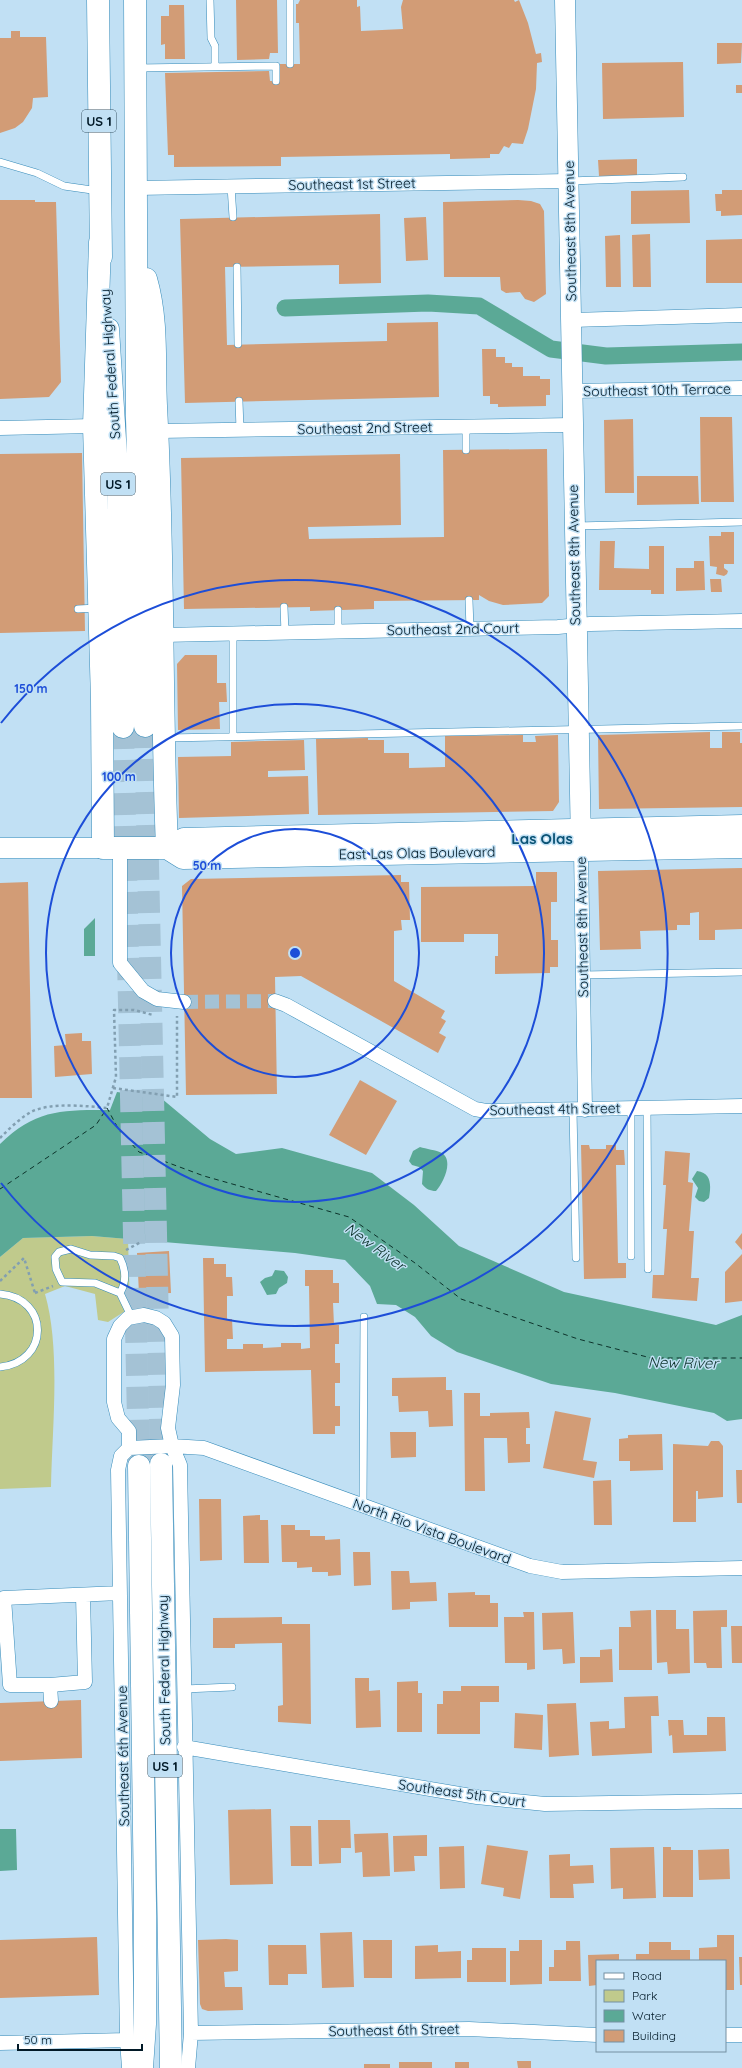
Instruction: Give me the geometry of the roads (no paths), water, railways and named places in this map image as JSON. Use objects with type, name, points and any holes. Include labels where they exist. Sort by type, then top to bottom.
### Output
[{"type":"main road","name":"South Federal Highway","points":[[98,0],[100,242],[116,424],[123,727]]},
{"type":"main road","name":"US 1","points":[[135,0],[136,246]]},
{"type":"main road","name":"Southeast 8th Avenue","points":[[565,0],[580,840]]},
{"type":"main road","points":[[100,242],[94,426],[100,608],[111,848]]},
{"type":"main road","name":"South Federal Highway","points":[[136,246],[138,419],[145,726]]},
{"type":"main road","points":[[0,848],[167,848],[163,738],[163,635],[158,431],[154,329],[151,296],[136,246]]},
{"type":"main road","name":"East Las Olas Boulevard","points":[[167,848],[183,858],[580,840],[742,826]]},
{"type":"main road","name":"East Las Olas Boulevard","points":[[580,840],[742,847]]},
{"type":"main road","name":"South Federal Highway","points":[[166,1455],[171,2068]]},
{"type":"main road","name":"South Federal Highway","points":[[134,1457],[146,1903],[145,2024],[142,2068]]},
{"type":"street","name":"Southeast 1st Street","points":[[136,188],[568,181]]},
{"type":"street","points":[[572,326],[742,315]]},
{"type":"street","name":"Southeast 10th Terrace","points":[[572,382],[742,388]]},
{"type":"street","name":"Southeast 2nd Street","points":[[158,431],[572,425]]},
{"type":"street","points":[[0,428],[94,426]]},
{"type":"street","name":"Southeast 2nd Court","points":[[163,635],[470,629],[742,621]]},
{"type":"street","name":"Southeast 8th Avenue","points":[[579,1110],[583,975],[580,840]]},
{"type":"street","points":[[111,848],[120,963],[143,991],[157,999],[184,1002]]},
{"type":"street","name":"Southeast 4th Street","points":[[275,1001],[286,1005],[475,1109],[579,1110],[742,1106]]},
{"type":"street","points":[[134,1457],[128,1431],[118,1418],[114,1402],[114,1339],[120,1326],[128,1318],[144,1315],[156,1318],[164,1323],[172,1336],[173,1386],[166,1455],[180,1465],[184,1747],[191,2033],[188,2068]]},
{"type":"street","name":"North Rio Vista Boulevard","points":[[134,1457],[166,1455],[204,1448],[530,1566],[562,1572],[742,1568]]},
{"type":"street","name":"Southeast 6th Avenue","points":[[129,2068],[126,2040],[118,1470],[121,1456],[134,1457]]},
{"type":"street","points":[[83,1595],[85,1682],[50,1685],[10,1685],[4,1598],[120,1593]]},
{"type":"street","points":[[50,1685],[51,1701]]},
{"type":"street","name":"Southeast 5th Court","points":[[184,1747],[477,1797],[545,1804],[742,1801]]},
{"type":"street","name":"Southeast 6th Street","points":[[191,2033],[469,2029],[596,2035]]},
{"type":"street","points":[[726,2035],[742,2035]]},
{"type":"street","points":[[0,2043],[126,2040]]},
{"type":"lane","points":[[210,0],[211,38],[215,46],[215,67]]},
{"type":"lane","points":[[290,0],[290,64]]},
{"type":"lane","points":[[135,68],[276,66],[276,81]]},
{"type":"lane","points":[[0,162],[37,173],[64,186],[100,192]]},
{"type":"lane","points":[[568,181],[683,177]]},
{"type":"lane","points":[[231,186],[233,217]]},
{"type":"lane","points":[[237,267],[238,344]]},
{"type":"lane","points":[[239,402],[240,430]]},
{"type":"lane","points":[[466,427],[466,450]]},
{"type":"lane","points":[[574,526],[742,522]]},
{"type":"lane","points":[[469,600],[470,629]]},
{"type":"lane","points":[[284,607],[285,633]]},
{"type":"lane","points":[[78,609],[100,608]]},
{"type":"lane","points":[[338,610],[338,632]]},
{"type":"lane","points":[[233,634],[233,737]]},
{"type":"lane","points":[[163,738],[742,726]]},
{"type":"lane","points":[[583,975],[742,972]]},
{"type":"lane","points":[[647,1108],[648,1269]]},
{"type":"lane","points":[[631,1256],[632,1109]]},
{"type":"lane","points":[[576,1258],[579,1110]]},
{"type":"lane","points":[[120,1293],[124,1285],[125,1274],[120,1258],[114,1256],[90,1255],[71,1249],[59,1252],[55,1257],[55,1264],[62,1282],[95,1283],[120,1293],[132,1318]]},
{"type":"lane","points":[[0,1294],[13,1296],[21,1300],[30,1308],[36,1318],[38,1330],[36,1342],[22,1361],[10,1366],[0,1367]]},
{"type":"lane","points":[[363,1506],[364,1317]]},
{"type":"lane","points":[[183,1689],[232,1688]]},
{"type":"water","points":[[95,918],[95,956],[84,956],[84,929]]},
{"type":"water","name":"New River","points":[[117,1092],[161,1098],[210,1139],[236,1154],[282,1148],[372,1173],[414,1205],[459,1246],[564,1292],[716,1325],[742,1315],[742,1419],[727,1421],[714,1413],[615,1393],[551,1384],[457,1352],[431,1336],[415,1317],[396,1305],[377,1304],[370,1286],[345,1260],[295,1253],[92,1236],[23,1238],[0,1257],[0,1144],[13,1132],[26,1124],[50,1114],[78,1110],[110,1110]]},
{"type":"water","points":[[420,1147],[442,1153],[447,1161],[444,1178],[436,1191],[428,1189],[422,1184],[423,1171],[419,1167],[412,1165],[409,1161],[413,1151]]},
{"type":"water","points":[[697,1171],[702,1172],[708,1177],[710,1185],[709,1198],[704,1202],[699,1201],[695,1197],[698,1188],[692,1179]]},
{"type":"water","points":[[275,1270],[284,1271],[288,1277],[287,1283],[279,1288],[276,1294],[267,1295],[260,1282],[265,1278],[272,1276]]},
{"type":"water","points":[[0,1829],[16,1829],[17,1870],[0,1871]]},
{"type":"waterway","points":[[285,308],[428,303],[479,306],[551,349],[606,356],[742,352]]},
{"type":"tunnel","points":[[145,726],[161,1464]]},
{"type":"tunnel","points":[[123,727],[139,1466]]},
{"type":"tunnel","points":[[184,1002],[275,1001]]},
{"type":"district","name":"Las Olas","points":[[542,839]]}]
